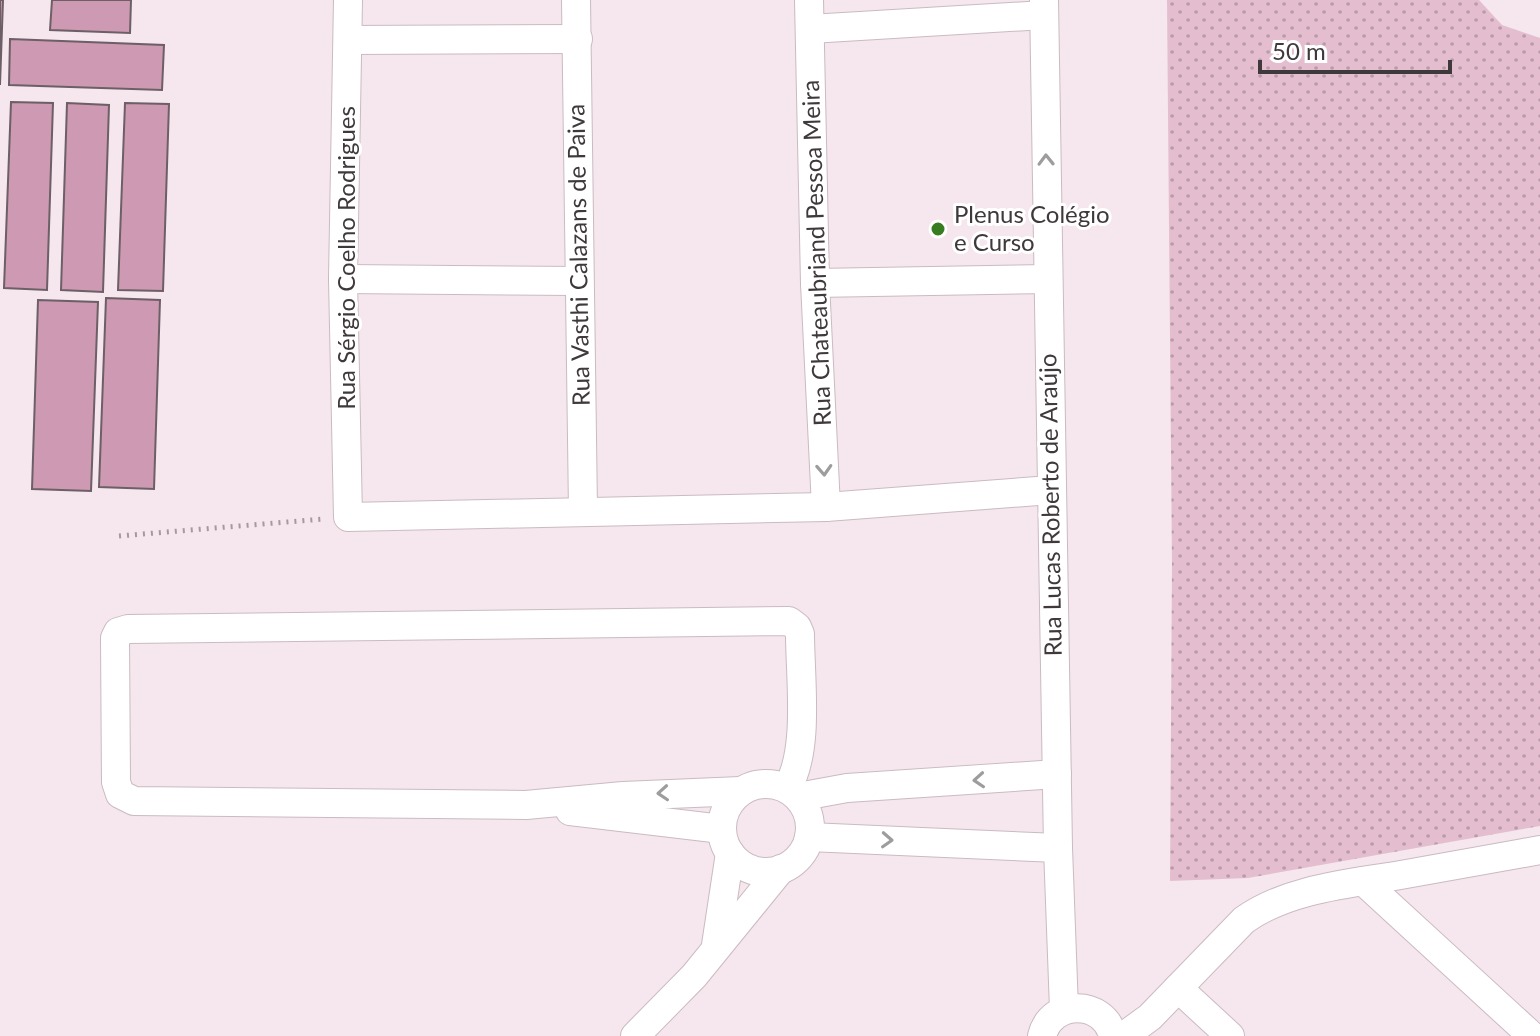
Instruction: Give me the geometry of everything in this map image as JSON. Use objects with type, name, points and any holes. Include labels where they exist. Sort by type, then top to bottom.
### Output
[{"type":"street","name":"Rua Sérgio Coelho Rodrigues","points":[[348,0],[343,279],[348,517]]},
{"type":"street","name":"Rua Vasthi Calazans de Paiva","points":[[576,0],[583,511]]},
{"type":"street","name":"Rua Chateaubriand Pessoa Meira","points":[[809,0],[815,283],[826,507]]},
{"type":"street","points":[[810,29],[1044,8]]},
{"type":"street","name":"Rua Lucas Roberto de Araújo","points":[[1044,8],[1058,848],[1064,1009]]},
{"type":"street","points":[[348,40],[578,39]]},
{"type":"street","points":[[343,279],[578,281]]},
{"type":"street","points":[[815,283],[1048,279]]},
{"type":"street","points":[[348,517],[826,507],[1051,490]]},
{"type":"street","points":[[792,792],[797,769],[800,715],[800,634],[789,621],[128,629],[118,632],[115,638],[116,782],[120,794],[139,802],[526,805],[623,796],[741,791],[762,783],[792,792],[1057,774]]},
{"type":"street","points":[[716,946],[726,841],[724,814],[730,801],[741,791]]},
{"type":"street","points":[[526,805],[644,822],[726,841],[740,863],[753,870],[767,872],[794,862],[804,851],[809,837],[810,823],[806,809],[792,792]]},
{"type":"street","points":[[809,837],[1058,848]]},
{"type":"street","points":[[1124,1036],[1150,1017],[1244,920],[1258,910],[1299,895],[1363,881],[1540,850]]},
{"type":"street","points":[[635,1036],[694,976],[781,869]]},
{"type":"street","points":[[1363,881],[1532,1036]]},
{"type":"street","points":[[1178,988],[1230,1036]]},
{"type":"street","points":[[1042,1036],[1052,1017],[1064,1009],[1078,1007],[1092,1010],[1104,1018],[1113,1036]]},
{"type":"path","points":[[119,536],[348,517]]},
{"type":"shaded area","points":[[1167,0],[1479,0],[1502,25],[1540,38],[1540,826],[1248,878],[1170,881],[1172,564]]},
{"type":"building","points":[[0,0],[3,0],[0,85]]},
{"type":"building","points":[[52,0],[131,0],[130,33],[50,30]]},
{"type":"building","points":[[10,39],[164,45],[162,90],[9,85]]},
{"type":"building","points":[[11,102],[53,103],[47,290],[4,288]]},
{"type":"building","points":[[67,103],[109,105],[103,292],[61,290]]},
{"type":"building","points":[[125,103],[169,104],[163,291],[118,290]]},
{"type":"building","points":[[106,298],[160,300],[154,489],[99,487]]},
{"type":"building","points":[[38,300],[98,302],[91,491],[32,489]]},
{"type":"place","name":"Plenus Colégio e Curso","points":[[938,229]]}]
